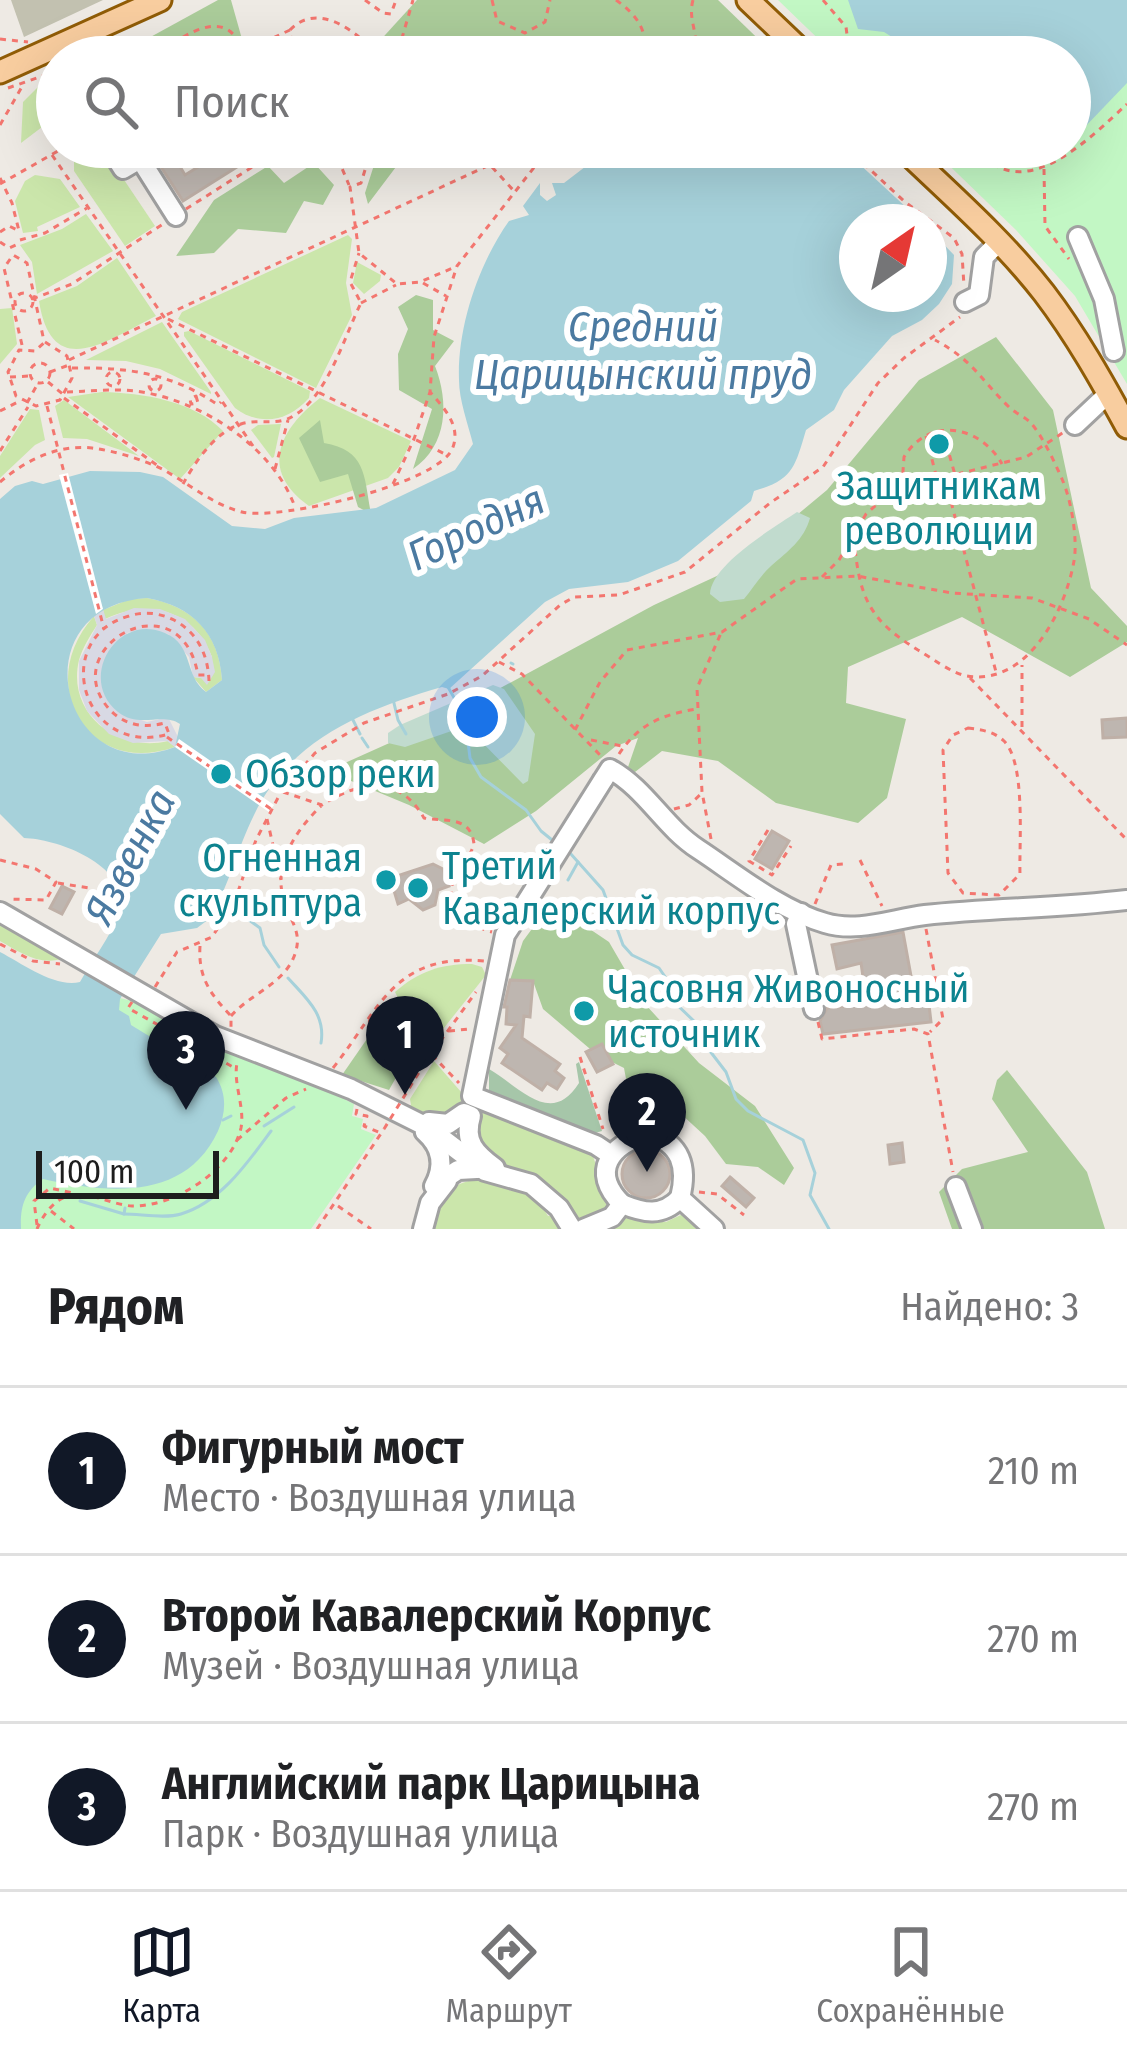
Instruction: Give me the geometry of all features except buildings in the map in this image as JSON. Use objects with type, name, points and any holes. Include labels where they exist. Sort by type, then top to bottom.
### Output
[{"type":"main road","points":[[87,36],[160,0]]},
{"type":"main road","points":[[748,0],[786,36]]},
{"type":"main road","points":[[0,72],[36,59]]},
{"type":"main road","points":[[923,168],[1043,292],[1111,354],[1109,393],[1127,427]]},
{"type":"street","points":[[0,59],[36,57]]},
{"type":"street","points":[[146,168],[176,216]]},
{"type":"street","points":[[1078,237],[1104,299],[1111,354]]},
{"type":"street","points":[[965,302],[979,295],[984,257],[999,242]]},
{"type":"street","points":[[1075,425],[1109,393]]},
{"type":"street","points":[[472,1103],[448,1124],[429,1122],[425,1132],[440,1158],[441,1171],[434,1186],[449,1177],[495,1168],[472,1146],[468,1126],[506,935],[607,765],[630,780],[683,839],[828,924],[856,927],[924,916],[1127,900]]},
{"type":"street","points":[[0,912],[235,1054],[321,1079],[427,1127],[482,1169],[511,1176],[547,1195],[572,1229]]},
{"type":"street","points":[[806,915],[796,924],[814,1009]]},
{"type":"street","points":[[472,1103],[604,1150],[649,1134],[663,1138],[681,1159],[681,1194],[714,1229]]},
{"type":"street","points":[[423,1229],[430,1203],[449,1177],[472,1103]]},
{"type":"street","points":[[604,1150],[607,1179],[622,1204],[659,1212],[681,1194]]},
{"type":"street","points":[[956,1186],[972,1229]]},
{"type":"street","points":[[583,1229],[612,1216],[622,1204]]},
{"type":"path","points":[[365,0],[383,14],[391,14],[396,0]]},
{"type":"path","points":[[403,36],[413,0]]},
{"type":"path","points":[[492,0],[497,21],[525,32],[545,22],[550,0]]},
{"type":"path","points":[[616,0],[638,16],[644,36]]},
{"type":"path","points":[[693,0],[689,14],[697,36]]},
{"type":"path","points":[[823,0],[847,27],[848,36]]},
{"type":"path","points":[[277,36],[308,16],[339,17],[362,36]]},
{"type":"path","points":[[186,36],[207,23],[220,24],[235,36]]},
{"type":"path","points":[[290,30],[291,36]]},
{"type":"path","points":[[0,39],[36,52]]},
{"type":"path","points":[[0,125],[36,69]]},
{"type":"path","points":[[0,89],[24,84]]},
{"type":"path","points":[[1091,138],[1127,104]]},
{"type":"path","points":[[19,231],[1,182],[36,163]]},
{"type":"path","points":[[61,168],[296,507]]},
{"type":"path","points":[[14,303],[27,310],[34,299],[72,284],[251,168]]},
{"type":"path","points":[[342,168],[350,187],[359,253],[350,282],[362,303]]},
{"type":"path","points":[[350,187],[362,183],[366,168]]},
{"type":"path","points":[[46,381],[50,372],[353,226],[486,168]]},
{"type":"path","points":[[493,168],[514,192]]},
{"type":"path","points":[[393,484],[415,439],[430,392],[434,338],[457,266],[533,168]]},
{"type":"path","points":[[235,1054],[128,1008],[177,952],[212,937],[235,904],[266,818],[298,770],[335,739],[482,676],[574,597],[619,596],[685,572],[770,502],[824,467],[878,383],[958,319],[965,302],[962,254],[954,238],[914,210],[869,168]]},
{"type":"path","points":[[998,168],[1029,172],[1037,168]]},
{"type":"path","points":[[8,244],[45,233],[87,208]]},
{"type":"path","points":[[0,232],[9,226],[19,231]]},
{"type":"path","points":[[8,244],[19,231]]},
{"type":"path","points":[[8,244],[14,256],[27,263],[44,342]]},
{"type":"path","points":[[359,253],[397,284]]},
{"type":"path","points":[[14,256],[4,268],[22,347]]},
{"type":"path","points":[[274,471],[282,430],[318,392],[362,303],[397,284],[420,282],[457,266]]},
{"type":"path","points":[[420,282],[448,297]]},
{"type":"path","points":[[0,305],[14,303],[22,294],[34,299]]},
{"type":"path","points":[[166,317],[449,456]]},
{"type":"path","points":[[934,339],[969,360],[1006,406],[1031,424],[1064,483],[1075,558],[1058,606],[1022,663],[1022,730]]},
{"type":"path","points":[[35,351],[44,342]]},
{"type":"path","points":[[44,342],[60,349],[70,364],[64,395]]},
{"type":"path","points":[[22,347],[35,351]]},
{"type":"path","points":[[0,386],[22,347]]},
{"type":"path","points":[[30,376],[37,364],[35,351]]},
{"type":"path","points":[[37,364],[44,364],[50,372]]},
{"type":"path","points":[[70,364],[158,377],[218,405],[223,402]]},
{"type":"path","points":[[113,388],[106,380],[114,369]]},
{"type":"path","points":[[113,388],[121,379],[114,369]]},
{"type":"path","points":[[0,371],[26,403]]},
{"type":"path","points":[[8,377],[30,376],[38,383]]},
{"type":"path","points":[[154,393],[149,384],[158,377]]},
{"type":"path","points":[[46,381],[183,484],[243,512],[269,513],[296,507],[305,510],[402,484],[449,456],[455,439],[453,422],[430,392]]},
{"type":"path","points":[[0,451],[38,383],[46,381]]},
{"type":"path","points":[[0,411],[26,403],[47,406],[64,395],[113,388],[154,393],[192,406],[254,446]]},
{"type":"path","points":[[192,406],[190,399],[198,394]]},
{"type":"path","points":[[47,406],[99,612],[114,637]]},
{"type":"path","points":[[183,484],[202,454],[239,424],[288,419]]},
{"type":"path","points":[[820,578],[854,538],[866,514],[902,487],[1002,464],[1044,447],[1075,425]]},
{"type":"path","points":[[902,487],[900,468],[916,440],[943,430],[972,434],[1002,464]]},
{"type":"path","points":[[943,430],[955,475]]},
{"type":"path","points":[[926,434],[937,479]]},
{"type":"path","points":[[0,482],[19,466],[57,451],[88,447],[163,470]]},
{"type":"path","points":[[944,477],[996,674]]},
{"type":"path","points":[[854,538],[857,576],[868,606],[893,633],[969,677],[1127,840]]},
{"type":"path","points":[[575,730],[600,682],[627,650],[722,632],[797,580],[857,576],[976,596],[1033,598],[1089,619],[1127,645]]},
{"type":"path","points":[[131,615],[134,627]]},
{"type":"path","points":[[165,736],[169,734],[165,723],[135,725],[110,710],[97,684],[101,655],[114,637],[134,627],[164,628],[188,646],[198,675],[209,678],[196,639],[167,616],[131,615],[105,628],[89,650],[84,687],[101,719],[133,737],[165,736],[271,809]]},
{"type":"path","points":[[164,628],[167,616]]},
{"type":"path","points":[[717,862],[702,793],[696,710],[697,688],[722,632]]},
{"type":"path","points":[[188,646],[196,639]]},
{"type":"path","points":[[89,650],[101,655]]},
{"type":"path","points":[[499,662],[522,674],[588,739],[607,765]]},
{"type":"path","points":[[969,677],[996,674],[1022,663]]},
{"type":"path","points":[[84,687],[97,684]]},
{"type":"path","points":[[101,719],[110,710]]},
{"type":"path","points":[[607,765],[640,726],[670,713],[696,710]]},
{"type":"path","points":[[133,737],[135,725]]},
{"type":"path","points":[[968,728],[990,731],[1006,743],[1016,761],[1020,874],[999,895],[963,893],[949,873],[943,750],[953,735],[968,728]]},
{"type":"path","points":[[588,739],[623,747]]},
{"type":"path","points":[[591,757],[607,765]]},
{"type":"path","points":[[282,882],[290,840],[322,805],[363,785],[393,787],[417,805],[424,818],[448,818],[466,826],[474,844],[452,887],[452,904],[463,920],[506,935]]},
{"type":"path","points":[[281,792],[322,805]]},
{"type":"path","points":[[656,807],[689,806],[702,793]]},
{"type":"path","points":[[231,1016],[290,966],[296,952],[298,932],[284,900],[266,818]]},
{"type":"path","points":[[768,830],[749,861],[772,874],[791,846]]},
{"type":"path","points":[[0,860],[89,889],[91,898]]},
{"type":"path","points":[[860,860],[889,922]]},
{"type":"path","points":[[806,915],[831,865],[844,864]]},
{"type":"path","points":[[0,899],[46,900],[56,882]]},
{"type":"path","points":[[924,916],[944,1019],[928,1034]]},
{"type":"path","points":[[0,944],[33,961],[72,958]]},
{"type":"path","points":[[200,944],[204,983],[231,1016],[242,1118],[236,1141]]},
{"type":"path","points":[[37,1227],[34,1201],[50,1188],[127,1206],[170,1201],[198,1184],[236,1141],[286,1098],[316,1084],[411,972],[440,961],[499,962]]},
{"type":"path","points":[[317,1229],[426,1061],[499,962]]},
{"type":"path","points":[[814,1009],[822,1040],[914,1029],[928,1034]]},
{"type":"path","points":[[368,1021],[403,1024],[436,1047]]},
{"type":"path","points":[[447,1031],[487,1028]]},
{"type":"path","points":[[928,1034],[956,1186]]},
{"type":"path","points":[[431,1054],[472,1103]]},
{"type":"path","points":[[580,1057],[604,1130],[604,1150]]},
{"type":"path","points":[[358,1102],[356,1114],[367,1116],[364,1126],[382,1131]]},
{"type":"path","points":[[37,1227],[60,1198],[74,1194]]},
{"type":"path","points":[[681,1194],[717,1194],[744,1215]]},
{"type":"path","points":[[335,1204],[371,1229]]},
{"type":"path","points":[[49,1210],[74,1229]]},
{"type":"shaded area","points":[[11,0],[103,0],[24,37]]},
{"type":"shaded area","points":[[134,608],[160,609],[185,619],[205,640],[212,657],[215,672],[207,685],[193,677],[189,657],[168,634],[148,629],[127,633],[118,712],[147,722],[168,717],[179,739],[175,747],[167,741],[133,743],[109,734],[87,711],[79,690],[79,661],[97,625],[94,616],[103,609],[106,619]]},
{"type":"green space","points":[[218,0],[231,0],[241,36],[152,36]]},
{"type":"green space","points":[[417,0],[718,0],[755,36],[384,36]]},
{"type":"green space","points":[[778,0],[1127,0],[1127,384],[1075,296],[952,168],[1091,168],[1091,36],[815,36]]},
{"type":"green space","points":[[36,89],[36,132],[21,143],[23,102]]},
{"type":"green space","points":[[116,168],[155,226],[125,246],[74,171]]},
{"type":"green space","points":[[265,168],[284,183],[306,168],[319,168],[334,185],[323,205],[304,201],[286,233],[238,229],[214,253],[176,256],[214,200]]},
{"type":"green space","points":[[373,168],[395,168],[368,204],[365,193]]},
{"type":"green space","points":[[35,175],[60,179],[80,207],[37,227],[38,231],[23,233],[15,201],[25,181]]},
{"type":"green space","points":[[86,214],[113,251],[37,294],[32,262],[20,245]]},
{"type":"green space","points":[[348,235],[352,239],[346,283],[352,315],[316,388],[178,319],[182,312]]},
{"type":"green space","points":[[117,258],[156,316],[85,348],[56,342],[39,301],[77,286]]},
{"type":"green space","points":[[357,262],[381,275],[364,294],[353,283]]},
{"type":"green space","points":[[416,295],[433,300],[433,330],[454,341],[435,366],[443,408],[439,435],[413,469],[432,409],[399,390],[398,354],[408,329],[398,307]]},
{"type":"green space","points":[[12,308],[17,344],[0,364],[0,309]]},
{"type":"green space","points":[[162,322],[211,394],[160,369],[126,361],[86,360]]},
{"type":"green space","points":[[189,331],[310,391],[309,398],[293,412],[274,419],[245,414],[235,408],[184,336]]},
{"type":"green space","points":[[996,337],[1053,410],[1091,588],[1127,626],[1127,642],[1070,677],[962,617],[848,667],[846,703],[906,719],[887,798],[858,823],[776,803],[718,761],[662,751],[635,772],[627,770],[638,738],[616,746],[536,811],[484,844],[409,805],[327,771],[443,719],[654,605],[732,569],[827,490],[919,380]]},
{"type":"green space","points":[[102,392],[167,401],[198,412],[223,431],[180,479],[68,397]]},
{"type":"green space","points":[[320,398],[411,441],[388,478],[309,506],[284,478],[280,450],[294,423]]},
{"type":"green space","points":[[64,400],[139,456],[87,439],[63,438],[55,406]]},
{"type":"green space","points":[[30,409],[39,410],[45,440],[0,478],[0,456]]},
{"type":"green space","points":[[320,420],[324,443],[348,452],[361,467],[371,514],[358,507],[348,474],[320,482],[299,438]]},
{"type":"green space","points":[[281,424],[274,457],[272,458],[251,430]]},
{"type":"green space","points":[[797,512],[810,518],[804,533],[744,599],[720,602],[710,594],[732,560]]},
{"type":"green space","points":[[147,598],[177,607],[200,624],[215,648],[222,680],[206,692],[193,677],[201,678],[212,657],[194,628],[182,619],[168,612],[137,610],[105,619],[103,610]]},
{"type":"green space","points":[[94,616],[97,625],[79,660],[77,679],[88,713],[114,735],[149,743],[168,741],[175,747],[144,753],[117,749],[95,737],[79,719],[70,696],[69,670],[76,642]]},
{"type":"green space","points":[[493,685],[504,689],[535,734],[528,781],[523,784],[466,726],[405,747],[388,743],[388,733],[400,725]]},
{"type":"green space","points":[[551,903],[609,942],[645,1004],[699,1063],[755,1106],[794,1168],[784,1185],[758,1167],[726,1164],[705,1136],[668,1102],[621,1114],[613,1102],[629,1095],[624,1068],[596,1054],[543,1009],[533,981],[510,980],[523,941]]},
{"type":"green space","points":[[0,917],[64,958],[39,959],[0,941]]},
{"type":"green space","points":[[482,967],[486,975],[436,1038],[412,1026],[395,992],[431,970]]},
{"type":"green space","points":[[137,993],[348,1088],[346,1100],[354,1104],[352,1116],[363,1119],[361,1129],[376,1135],[311,1229],[0,1229],[120,998],[132,1001]]},
{"type":"green space","points":[[369,1036],[407,1058],[389,1090],[342,1075]]},
{"type":"green space","points":[[434,1061],[469,1101],[467,1107],[435,1124],[405,1107],[411,1105],[410,1099]]},
{"type":"green space","points":[[579,1062],[602,1131],[595,1133],[489,1093],[489,1069],[535,1099],[557,1102],[579,1083]]},
{"type":"green space","points":[[1007,1070],[1087,1172],[1105,1229],[952,1229],[939,1192],[962,1169],[1028,1152],[992,1099],[997,1080]]},
{"type":"green space","points":[[489,1107],[591,1150],[610,1208],[580,1224],[478,1155],[474,1112]]},
{"type":"green space","points":[[477,1179],[507,1181],[510,1191],[518,1184],[550,1205],[545,1211],[548,1216],[558,1214],[567,1229],[428,1229],[444,1195]]},
{"type":"green space","points":[[692,1214],[706,1229],[594,1229],[627,1217],[666,1222]]},
{"type":"water","points":[[848,0],[1127,0],[1127,83],[1091,121],[1091,36],[890,36],[858,29]]},
{"type":"water","name":"Средний Царицынский пруд","points":[[584,168],[864,168],[903,204],[839,204],[839,312],[930,312],[892,336],[844,390],[834,410],[806,430],[785,477],[754,491],[751,501],[678,561],[628,582],[569,589],[545,602],[449,689],[442,687],[359,717],[309,747],[288,766],[254,815],[209,919],[197,928],[161,934],[120,999],[119,1010],[129,1016],[131,1025],[216,1077],[222,1090],[223,1117],[204,1154],[186,1170],[142,1187],[93,1187],[43,1179],[25,1201],[21,1229],[0,1229],[0,952],[50,978],[80,982],[116,922],[120,896],[115,882],[90,858],[24,838],[0,814],[0,499],[15,486],[32,481],[43,484],[90,471],[140,472],[163,477],[232,526],[265,529],[294,518],[376,508],[455,470],[473,444],[460,396],[459,360],[479,276],[509,221],[529,215],[523,206],[540,183],[540,195],[547,201],[556,195],[552,183],[564,183]],"holes":[[[147,598],[190,615],[215,648],[222,680],[206,692],[174,638],[147,629],[131,632],[118,640],[102,667],[106,699],[126,717],[180,724],[175,747],[136,753],[104,743],[82,721],[70,692],[69,660],[80,631],[106,609]]]},
{"type":"water","name":"Средний Царицынский пруд","points":[[947,248],[954,255],[947,292]]},
{"type":"pier","points":[[68,473],[103,609],[96,614],[59,475]]},
{"type":"pier","points":[[179,739],[274,805],[269,812],[175,747]]},
{"type":"waterway","points":[[448,687],[465,717],[470,758],[481,777],[526,810],[557,844]]},
{"type":"waterway","points":[[393,699],[406,734]]},
{"type":"waterway","points":[[352,718],[360,734]]},
{"type":"waterway","points":[[362,738],[368,747]]},
{"type":"waterway","points":[[570,853],[603,890],[623,945],[659,968],[668,981],[671,999],[697,1024],[736,1099],[748,1111],[803,1140],[815,1173],[810,1195],[829,1229]]},
{"type":"waterway","points":[[568,880],[578,862]]},
{"type":"waterway","points":[[238,912],[260,928],[264,945],[279,967]]},
{"type":"waterway","points":[[288,978],[318,1015],[321,1043]]},
{"type":"waterway","points":[[264,1126],[294,1107]]},
{"type":"waterway","points":[[223,1120],[231,1116]]},
{"type":"waterway","points":[[124,1214],[168,1216],[195,1208],[232,1180],[271,1131]]},
{"type":"waterway","points":[[80,1201],[124,1214],[125,1208]]},
{"type":"place","name":"Защитникам революции","points":[[939,444]]},
{"type":"place","name":"Обзор реки","points":[[221,774]]},
{"type":"place","name":"Огненная скульптура","points":[[386,880]]},
{"type":"place","name":"Третий Кавалерский корпус","points":[[418,888]]},
{"type":"place","name":"Часовня Живоносный источник","points":[[584,1011]]},
{"type":"place","name":"Фигурный мост","points":[[405,1095]]},
{"type":"place","name":"Английский парк Царицына","points":[[186,1110]]},
{"type":"place","name":"Второй Кавалерский Корпус","points":[[647,1172]]},
{"type":"water label","name":"Городня","points":[[476,528]]},
{"type":"water label","name":"Язвенка","points":[[130,857]]}]
